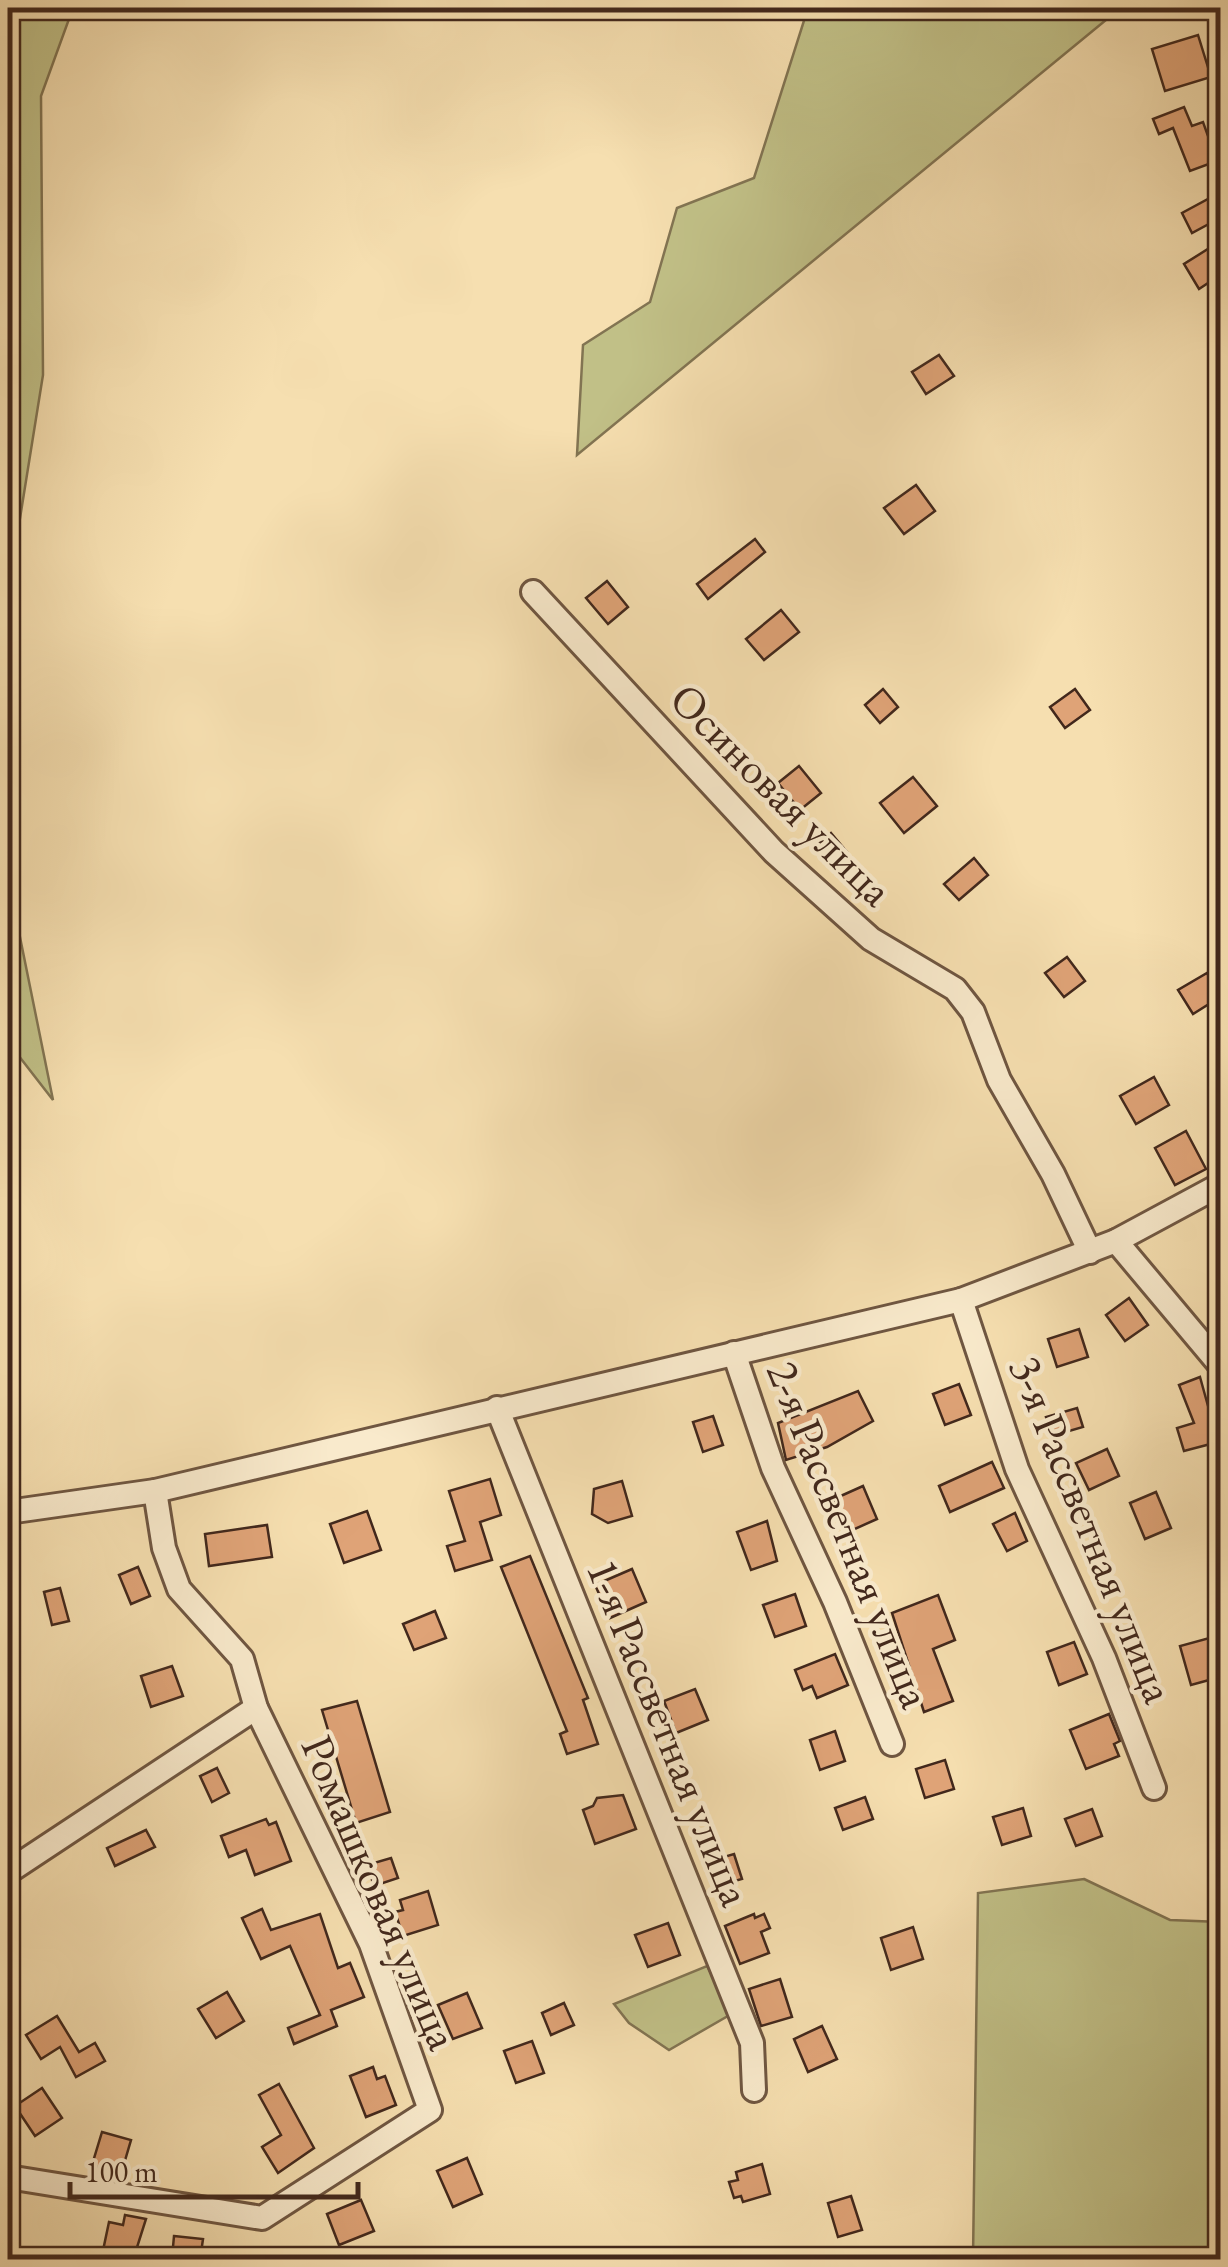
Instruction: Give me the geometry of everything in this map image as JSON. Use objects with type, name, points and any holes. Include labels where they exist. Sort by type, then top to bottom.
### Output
[{"type":"street","name":"Осиновая улица","points":[[533,592],[774,852],[870,938],[955,989],[972,1012],[999,1080],[1053,1174],[1090,1252]]},
{"type":"street","points":[[8,1512],[154,1491],[961,1300],[1116,1241],[1220,1185]]},
{"type":"street","points":[[1116,1241],[1220,1365]]},
{"type":"street","name":"3-я Рассветная улица","points":[[961,1300],[1017,1469],[1104,1658],[1154,1788]]},
{"type":"street","name":"2-я Рассветная улица","points":[[734,1353],[773,1468],[835,1602],[892,1744]]},
{"type":"street","name":"1-я Рассветная улица","points":[[497,1408],[752,2043],[754,2090]]},
{"type":"street","name":"Ромашковая улица","points":[[8,2177],[262,2218],[430,2110],[371,1944],[256,1708],[242,1659],[179,1589],[164,1548],[154,1491]]},
{"type":"street","points":[[8,1872],[256,1708]]},
{"type":"shaded area","points":[[8,8],[73,8],[41,96],[43,375],[8,593]]},
{"type":"shaded area","points":[[808,8],[1220,8],[1112,15],[577,455],[583,345],[650,302],[677,208],[754,178]]},
{"type":"shaded area","points":[[8,878],[53,1100],[8,1042]]},
{"type":"shaded area","points":[[1084,1879],[1170,1920],[1220,1922],[1220,2259],[973,2259],[978,1893]]},
{"type":"shaded area","points":[[707,1966],[733,2013],[669,2050],[629,2023],[614,2004]]},
{"type":"building","points":[[1198,35],[1211,77],[1165,91],[1152,49]]},
{"type":"building","points":[[1184,107],[1192,126],[1203,122],[1217,161],[1190,171],[1173,128],[1159,134],[1153,119]]},
{"type":"building","points":[[1208,199],[1218,219],[1192,233],[1182,213]]},
{"type":"building","points":[[1211,247],[1220,262],[1220,275],[1199,289],[1184,264]]},
{"type":"building","points":[[939,355],[954,376],[926,394],[912,372]]},
{"type":"building","points":[[916,485],[935,511],[904,534],[884,508]]},
{"type":"building","points":[[755,539],[765,552],[708,599],[697,584]]},
{"type":"building","points":[[607,581],[628,607],[608,624],[586,598]]},
{"type":"building","points":[[781,610],[799,632],[764,660],[746,639]]},
{"type":"building","points":[[883,689],[898,707],[880,723],[865,705]]},
{"type":"building","points":[[1075,689],[1090,710],[1065,728],[1050,707]]},
{"type":"building","points":[[799,766],[821,793],[800,810],[778,783]]},
{"type":"building","points":[[913,777],[937,806],[904,833],[880,803]]},
{"type":"building","points":[[831,833],[847,852],[830,865],[815,847]]},
{"type":"building","points":[[974,858],[988,875],[959,900],[944,884]]},
{"type":"building","points":[[1067,957],[1085,981],[1064,997],[1045,973]]},
{"type":"building","points":[[1207,973],[1220,997],[1193,1014],[1178,990]]},
{"type":"building","points":[[1154,1077],[1169,1105],[1136,1124],[1120,1096]]},
{"type":"building","points":[[1186,1131],[1206,1169],[1175,1185],[1155,1148]]},
{"type":"building","points":[[1129,1298],[1148,1325],[1125,1341],[1106,1315]]},
{"type":"building","points":[[1079,1329],[1088,1357],[1057,1367],[1048,1339]]},
{"type":"building","points":[[1200,1377],[1218,1442],[1184,1451],[1177,1428],[1194,1423],[1179,1385]]},
{"type":"building","points":[[959,1384],[971,1415],[945,1425],[933,1394]]},
{"type":"building","points":[[858,1391],[873,1421],[827,1447],[786,1460],[778,1423]]},
{"type":"building","points":[[1077,1408],[1083,1427],[1052,1436],[1046,1417]]},
{"type":"building","points":[[713,1416],[723,1445],[703,1452],[693,1422]]},
{"type":"building","points":[[1107,1449],[1119,1476],[1089,1490],[1076,1463]]},
{"type":"building","points":[[992,1462],[1004,1488],[950,1512],[939,1486]]},
{"type":"building","points":[[490,1479],[501,1515],[480,1522],[492,1560],[455,1571],[447,1546],[465,1541],[449,1491]]},
{"type":"building","points":[[622,1481],[632,1516],[608,1523],[592,1514],[594,1489]]},
{"type":"building","points":[[863,1486],[877,1519],[848,1532],[834,1499]]},
{"type":"building","points":[[1156,1492],[1171,1528],[1145,1539],[1130,1503]]},
{"type":"building","points":[[367,1511],[381,1550],[344,1563],[330,1524]]},
{"type":"building","points":[[1015,1513],[1027,1541],[1007,1551],[993,1524]]},
{"type":"building","points":[[767,1521],[777,1561],[751,1570],[737,1532]]},
{"type":"building","points":[[267,1525],[272,1557],[209,1566],[205,1534]]},
{"type":"building","points":[[530,1556],[588,1698],[583,1700],[598,1744],[567,1754],[560,1734],[567,1731],[501,1567]]},
{"type":"building","points":[[138,1567],[150,1596],[131,1604],[119,1575]]},
{"type":"building","points":[[632,1569],[646,1602],[610,1618],[595,1585]]},
{"type":"building","points":[[60,1588],[69,1621],[52,1625],[44,1592]]},
{"type":"building","points":[[795,1594],[806,1626],[775,1637],[763,1605]]},
{"type":"building","points":[[938,1595],[955,1640],[933,1649],[953,1701],[924,1712],[892,1613]]},
{"type":"building","points":[[435,1611],[446,1638],[414,1650],[403,1624]]},
{"type":"building","points":[[1213,1637],[1220,1677],[1191,1685],[1180,1646]]},
{"type":"building","points":[[1074,1642],[1087,1674],[1059,1685],[1047,1652]]},
{"type":"building","points":[[835,1654],[848,1685],[817,1698],[812,1686],[803,1690],[795,1670]]},
{"type":"building","points":[[172,1666],[183,1696],[151,1707],[141,1676]]},
{"type":"building","points":[[695,1689],[708,1720],[676,1733],[664,1701]]},
{"type":"building","points":[[357,1701],[390,1812],[356,1823],[322,1710]]},
{"type":"building","points":[[1109,1714],[1120,1741],[1114,1744],[1119,1756],[1086,1769],[1070,1730]]},
{"type":"building","points":[[835,1731],[845,1761],[820,1770],[810,1740]]},
{"type":"building","points":[[945,1760],[954,1789],[925,1798],[916,1769]]},
{"type":"building","points":[[217,1768],[229,1793],[212,1802],[200,1776]]},
{"type":"building","points":[[623,1795],[636,1829],[595,1844],[583,1810],[593,1806],[597,1798]]},
{"type":"building","points":[[865,1797],[873,1819],[843,1830],[835,1808]]},
{"type":"building","points":[[1023,1808],[1031,1836],[1002,1845],[993,1817]]},
{"type":"building","points":[[1092,1809],[1102,1836],[1076,1846],[1065,1819]]},
{"type":"building","points":[[266,1819],[269,1825],[276,1822],[291,1861],[255,1875],[246,1850],[229,1857],[221,1836]]},
{"type":"building","points":[[146,1830],[155,1847],[115,1866],[107,1848]]},
{"type":"building","points":[[734,1854],[742,1879],[717,1886],[710,1861]]},
{"type":"building","points":[[391,1858],[398,1878],[374,1886],[367,1865]]},
{"type":"building","points":[[428,1891],[438,1925],[403,1936],[395,1912],[403,1910],[400,1900]]},
{"type":"building","points":[[262,1909],[271,1930],[320,1914],[338,1968],[350,1963],[364,1997],[331,2010],[337,2026],[294,2044],[288,2028],[320,2015],[290,1946],[261,1959],[242,1918]]},
{"type":"building","points":[[754,1914],[755,1918],[764,1914],[770,1928],[761,1932],[769,1953],[740,1964],[725,1926]]},
{"type":"building","points":[[668,1923],[680,1955],[648,1967],[635,1935]]},
{"type":"building","points":[[913,1927],[923,1959],[891,1970],[881,1938]]},
{"type":"building","points":[[780,1979],[792,2017],[761,2026],[749,1989]]},
{"type":"building","points":[[227,1992],[244,2021],[216,2038],[198,2009]]},
{"type":"building","points":[[467,1993],[482,2028],[453,2039],[438,2005]]},
{"type":"building","points":[[564,2003],[574,2025],[551,2035],[542,2013]]},
{"type":"building","points":[[57,2016],[79,2052],[95,2043],[105,2061],[76,2077],[60,2047],[41,2059],[26,2035]]},
{"type":"building","points":[[822,2026],[837,2059],[808,2072],[794,2039]]},
{"type":"building","points":[[532,2041],[544,2073],[516,2083],[504,2051]]},
{"type":"building","points":[[373,2067],[377,2079],[385,2076],[396,2105],[366,2117],[350,2076]]},
{"type":"building","points":[[279,2084],[314,2148],[278,2173],[262,2147],[281,2135],[259,2095]]},
{"type":"building","points":[[42,2088],[62,2118],[35,2136],[15,2106]]},
{"type":"building","points":[[102,2132],[131,2140],[121,2174],[92,2165]]},
{"type":"building","points":[[467,2158],[482,2194],[453,2207],[437,2171]]},
{"type":"building","points":[[762,2164],[770,2194],[743,2202],[741,2196],[734,2198],[729,2182],[738,2180],[736,2172]]},
{"type":"building","points":[[851,2196],[862,2230],[838,2237],[828,2203]]},
{"type":"building","points":[[361,2200],[374,2231],[339,2245],[327,2214]]},
{"type":"building","points":[[125,2215],[146,2219],[133,2260],[101,2260],[109,2222],[123,2225]]},
{"type":"building","points":[[174,2236],[203,2239],[200,2260],[172,2258]]}]
